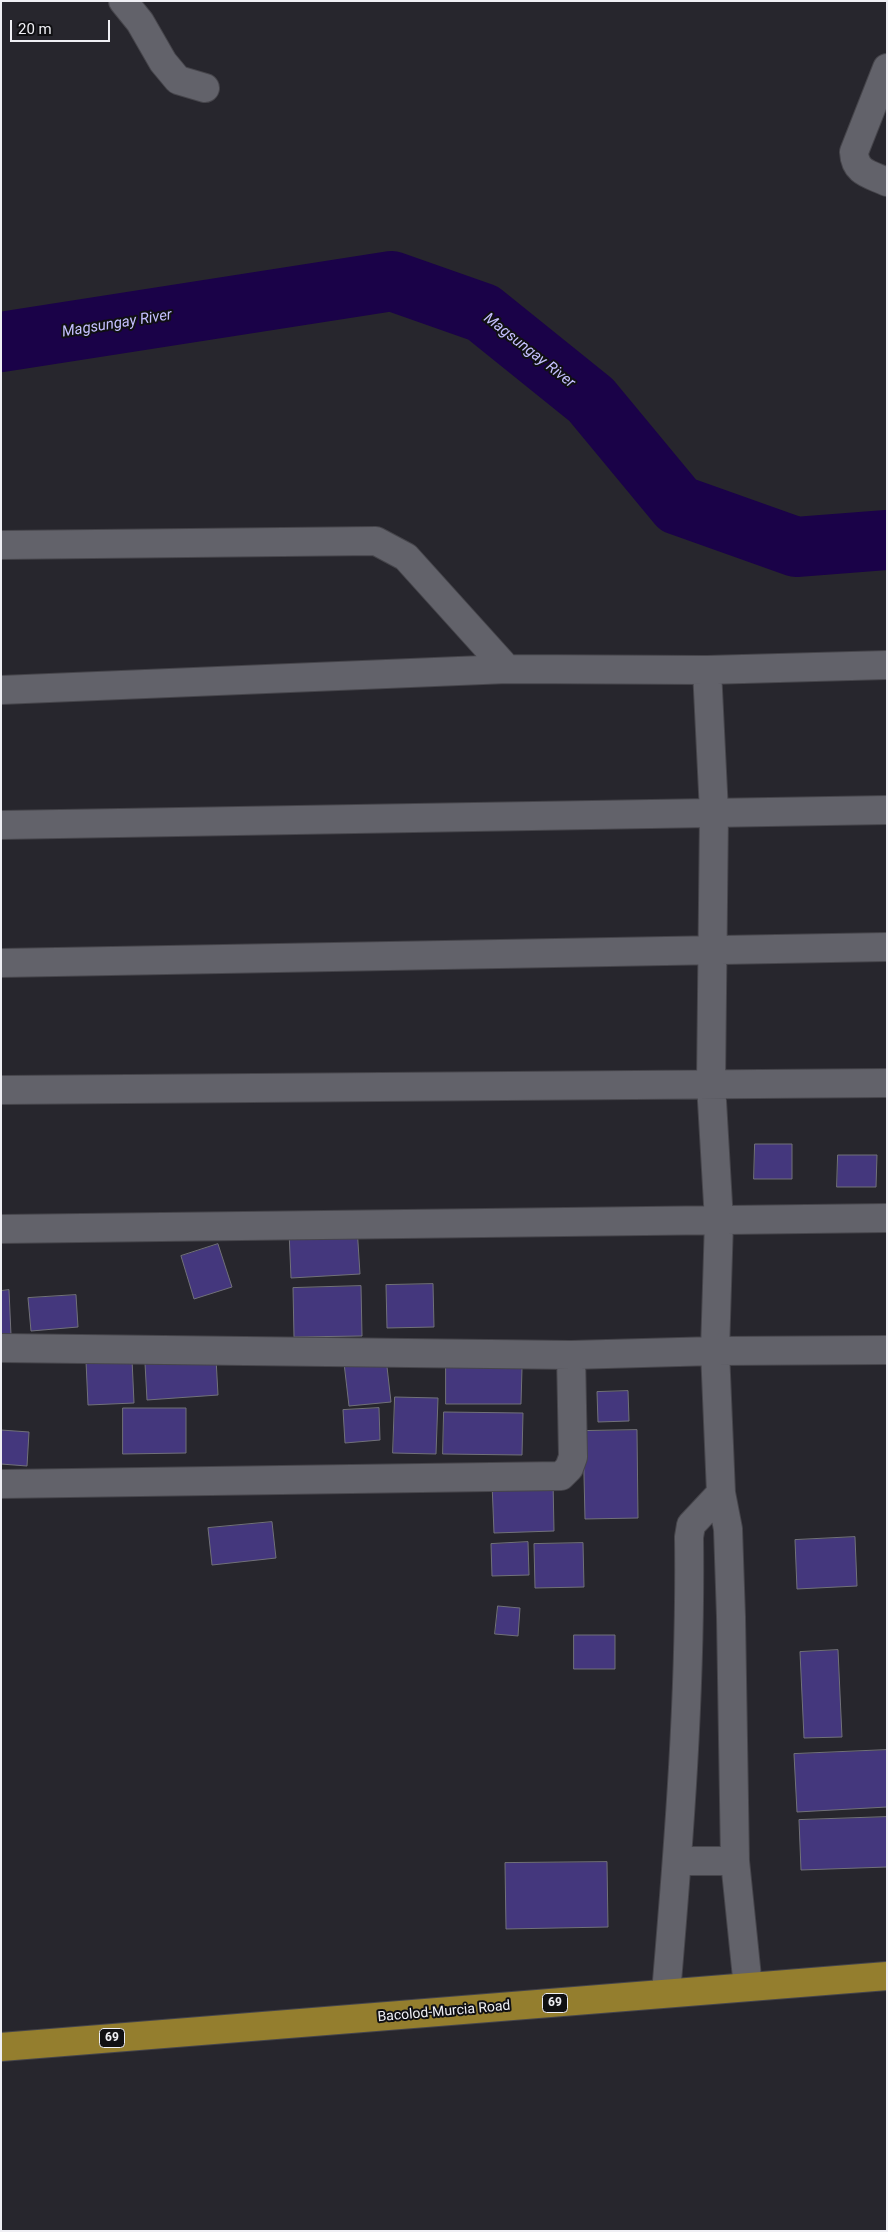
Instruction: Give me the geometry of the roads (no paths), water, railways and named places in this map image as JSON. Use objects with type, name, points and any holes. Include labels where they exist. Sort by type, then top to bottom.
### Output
[{"type":"main road","name":"Bacolod-Murcia Road","points":[[1,2047],[887,1976]]},
{"type":"street","points":[[123,1],[140,22],[163,62],[178,80],[205,88]]},
{"type":"street","points":[[887,68],[854,152],[854,159],[860,170],[887,182]]},
{"type":"street","points":[[1,545],[376,541],[406,557],[507,669]]},
{"type":"street","points":[[1,690],[507,669],[707,670],[887,665]]},
{"type":"street","points":[[707,670],[714,812],[710,1084],[718,1221],[715,1351],[722,1493],[728,1529],[735,1861],[748,1987]]},
{"type":"street","points":[[1,825],[887,810]]},
{"type":"street","points":[[1,963],[887,947]]},
{"type":"street","points":[[1,1090],[887,1083]]},
{"type":"street","points":[[1,1229],[887,1218]]},
{"type":"street","points":[[1,1348],[572,1355],[715,1351],[887,1350]]},
{"type":"street","points":[[1,1484],[560,1476],[569,1468],[574,1457],[572,1355]]},
{"type":"street","points":[[666,1994],[677,1861],[690,1614],[691,1525],[722,1493]]},
{"type":"street","points":[[690,1614],[731,1617]]},
{"type":"street","points":[[677,1861],[735,1861]]},
{"type":"waterway","name":"Magsungay River","points":[[1,342],[392,281],[483,313],[591,400],[678,505],[796,547],[887,540]]}]
